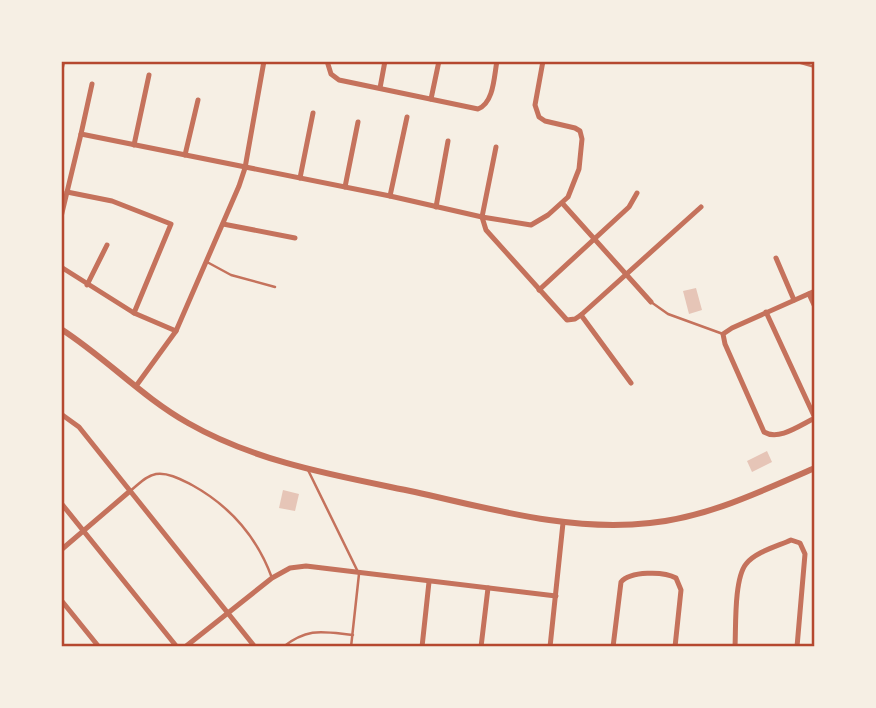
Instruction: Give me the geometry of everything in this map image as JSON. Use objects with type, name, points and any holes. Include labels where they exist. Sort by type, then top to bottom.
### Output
[{"type":"street","points":[[61,68],[63,61]]},
{"type":"street","points":[[136,386],[176,331],[223,224],[245,168],[264,61]]},
{"type":"street","points":[[327,61],[335,78],[478,108],[488,101],[497,61]]},
{"type":"street","points":[[380,89],[385,61]]},
{"type":"street","points":[[431,99],[439,61]]},
{"type":"street","points":[[81,134],[531,225],[563,204],[572,190],[579,169],[582,139],[575,128],[545,121],[536,111],[543,61]]},
{"type":"street","points":[[134,145],[149,75]]},
{"type":"street","points":[[61,217],[92,84]]},
{"type":"street","points":[[185,155],[198,100]]},
{"type":"street","points":[[300,178],[313,113]]},
{"type":"street","points":[[390,196],[407,117]]},
{"type":"street","points":[[345,187],[358,122]]},
{"type":"street","points":[[436,206],[448,141]]},
{"type":"street","points":[[496,147],[482,217],[491,236],[567,320],[581,315],[701,207]]},
{"type":"street","points":[[67,192],[113,201],[171,224],[134,313]]},
{"type":"street","points":[[539,290],[629,207],[636,193]]},
{"type":"street","points":[[563,204],[651,302]]},
{"type":"street","points":[[223,224],[295,238]]},
{"type":"street","points":[[88,285],[107,245]]},
{"type":"street","points":[[776,258],[794,300]]},
{"type":"street","points":[[61,267],[134,313],[176,331]]},
{"type":"street","points":[[766,312],[815,418],[778,436],[768,435],[760,427],[723,334],[732,328],[766,312],[812,292],[815,307]]},
{"type":"street","points":[[581,315],[631,383]]},
{"type":"street","points":[[61,328],[166,410],[217,438],[308,469],[563,523],[619,526],[674,520],[727,505],[815,468]]},
{"type":"street","points":[[61,414],[79,427],[255,647]]},
{"type":"street","points":[[61,550],[130,492]]},
{"type":"street","points":[[61,503],[177,647]]},
{"type":"street","points":[[550,647],[563,523]]},
{"type":"street","points":[[735,647],[742,570],[753,558],[791,540],[800,544],[805,554],[797,647]]},
{"type":"street","points":[[185,647],[272,578],[290,568],[306,566],[556,596]]},
{"type":"street","points":[[612,647],[621,582],[629,575],[664,574],[676,578],[681,590],[676,647]]},
{"type":"street","points":[[422,647],[429,582]]},
{"type":"street","points":[[481,647],[488,588]]},
{"type":"street","points":[[61,600],[99,647]]},
{"type":"lane","points":[[794,61],[815,67]]},
{"type":"lane","points":[[207,262],[231,275],[275,287]]},
{"type":"lane","points":[[651,302],[668,314],[723,334]]},
{"type":"lane","points":[[308,469],[359,574],[351,647]]},
{"type":"lane","points":[[130,492],[146,477],[164,474],[203,491],[236,517],[260,552],[272,578]]},
{"type":"lane","points":[[284,647],[304,633],[314,631],[353,635]]},
{"type":"building","points":[[696,288],[702,310],[689,314],[683,291]]},
{"type":"building","points":[[767,451],[772,462],[752,472],[747,461]]},
{"type":"building","points":[[283,490],[299,494],[295,511],[279,508]]}]
